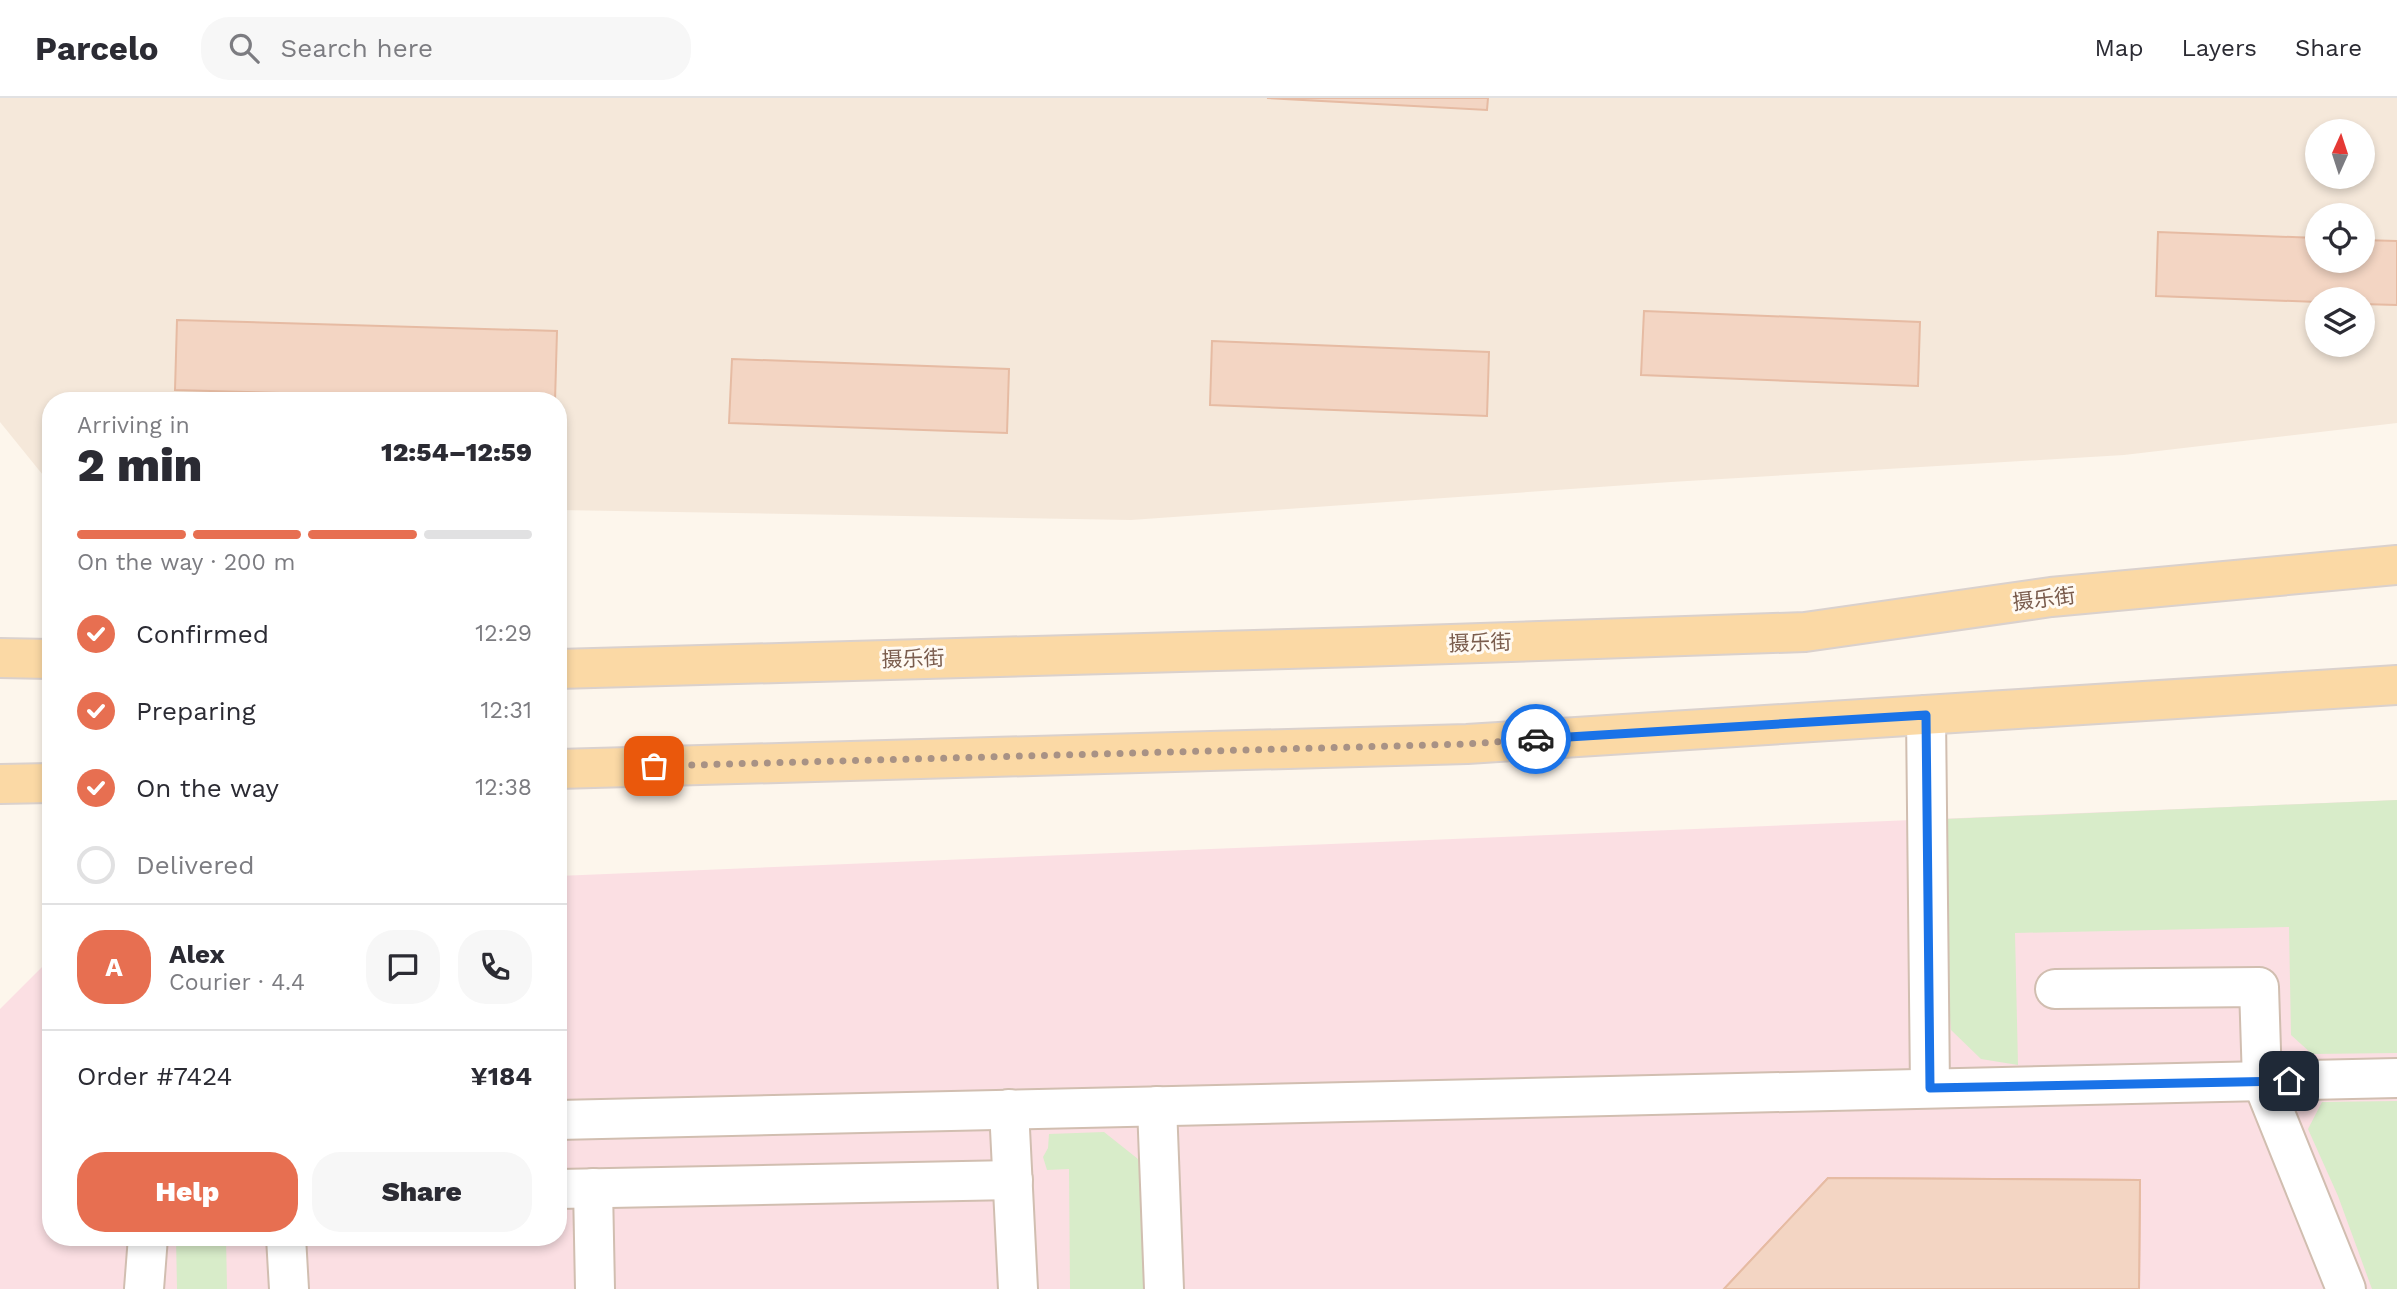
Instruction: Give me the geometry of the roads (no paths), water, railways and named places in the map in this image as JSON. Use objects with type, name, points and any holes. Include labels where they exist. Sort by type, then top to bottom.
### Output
[{"type":"main road","name":"摄乐街","points":[[567,669],[1805,632],[2051,597],[2397,565]]},
{"type":"main road","points":[[0,658],[42,659]]},
{"type":"main road","points":[[567,769],[1467,744],[2397,685]]},
{"type":"main road","points":[[0,784],[42,783]]},
{"type":"lane","points":[[1926,715],[1930,1088]]},
{"type":"lane","points":[[2055,989],[2259,987],[2262,1081],[2346,1289]]},
{"type":"lane","points":[[567,1120],[2397,1078]]},
{"type":"lane","points":[[1157,1106],[1164,1289]]},
{"type":"lane","points":[[1009,1109],[1018,1289]]},
{"type":"lane","points":[[595,1289],[576,1188],[1013,1180]]},
{"type":"lane","points":[[144,1289],[147,1246]]},
{"type":"lane","points":[[287,1246],[289,1289]]}]
